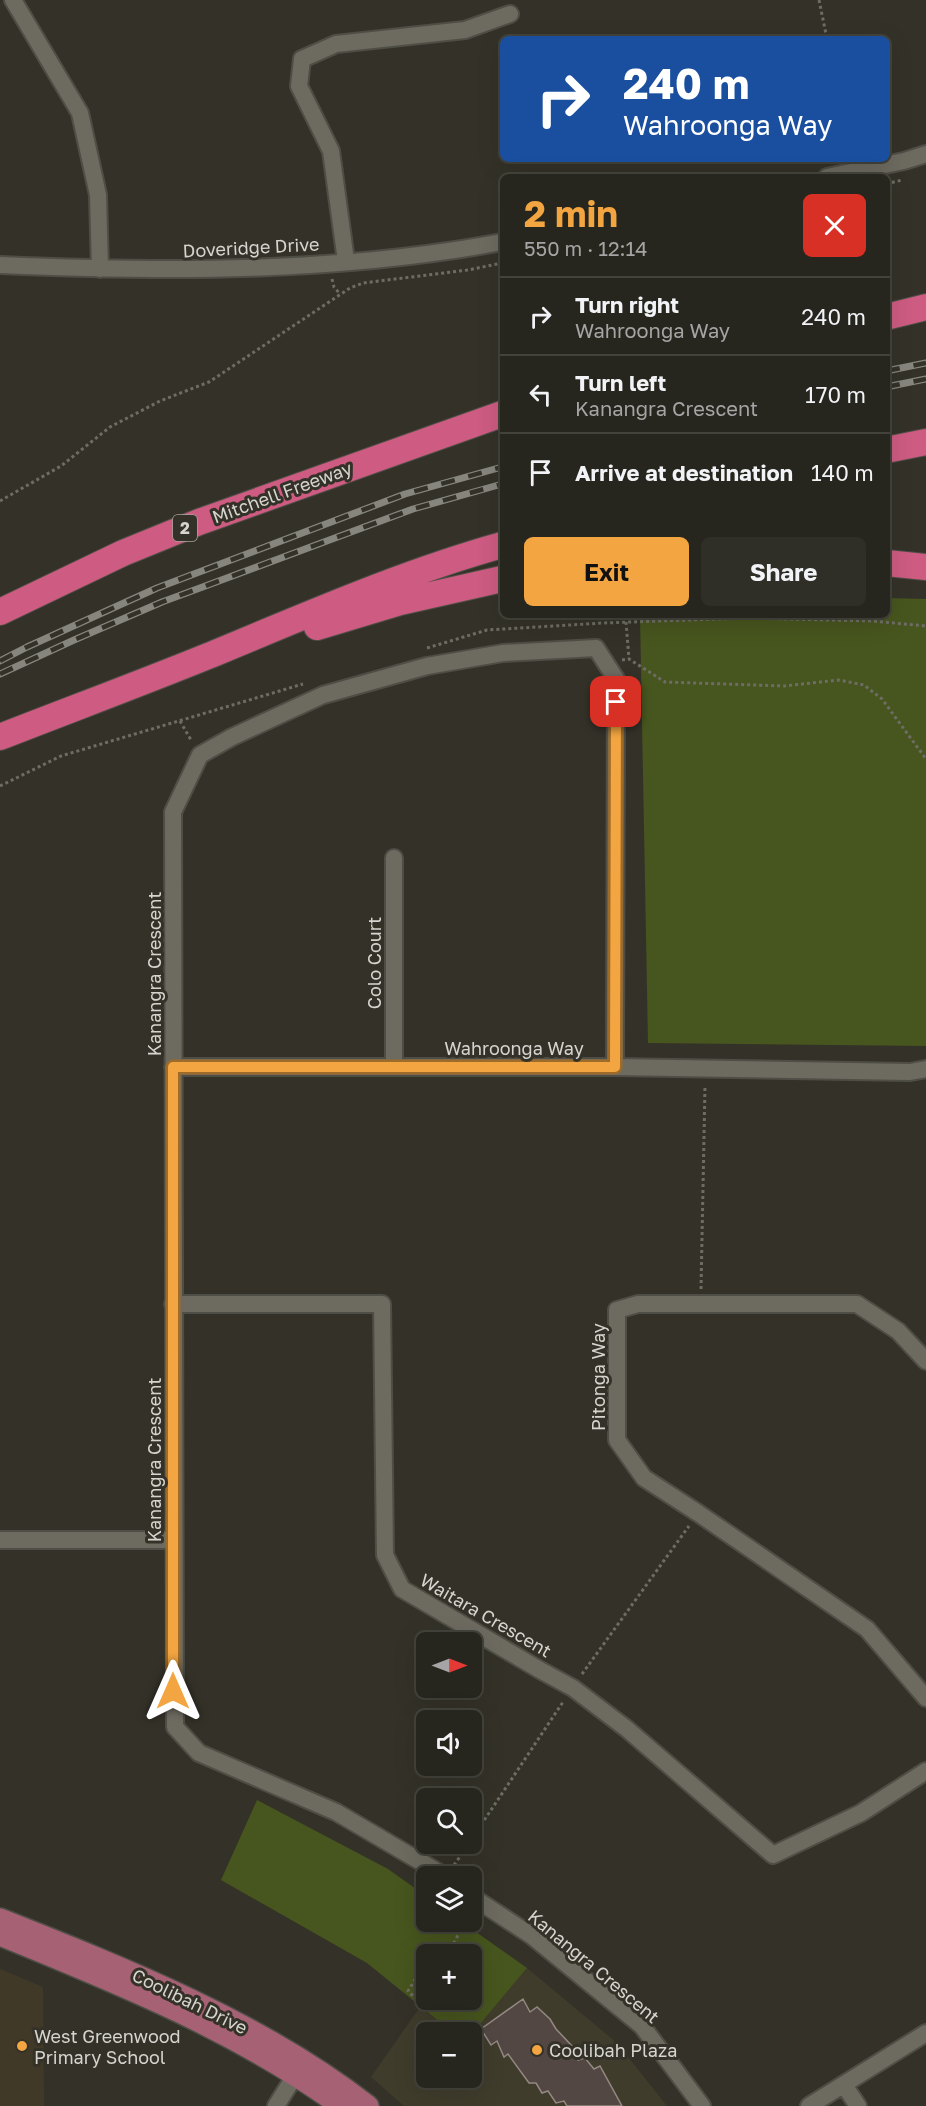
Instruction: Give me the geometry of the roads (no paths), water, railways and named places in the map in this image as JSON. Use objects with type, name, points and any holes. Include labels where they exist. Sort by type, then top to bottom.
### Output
[{"type":"highway","points":[[890,317],[926,307]]},
{"type":"highway","points":[[890,318],[926,314]]},
{"type":"highway","name":"Mitchell Freeway","points":[[0,612],[123,553],[200,522],[500,415]]},
{"type":"highway","points":[[890,449],[926,442]]},
{"type":"highway","points":[[0,737],[207,656],[293,619],[427,570],[500,547]]},
{"type":"highway","points":[[890,563],[926,567]]},
{"type":"highway","points":[[207,656],[272,641],[400,602],[500,579]]},
{"type":"main road","name":"Coolibah Drive","points":[[0,1919],[135,1973],[238,2024],[300,2069],[341,2106]]},
{"type":"main road","name":"Coolibah Drive","points":[[0,1935],[122,1984],[348,2091],[368,2106]]},
{"type":"street","points":[[13,0],[80,113],[98,195],[100,269]]},
{"type":"street","points":[[346,261],[331,151],[299,86],[302,59],[336,44],[465,30],[510,14]]},
{"type":"street","points":[[841,174],[926,154]]},
{"type":"street","name":"Doveridge Drive","points":[[0,265],[216,270],[346,261],[462,249],[500,242]]},
{"type":"street","name":"Kanangra Crescent","points":[[438,1866],[336,1812],[199,1753],[175,1726],[173,812],[200,755],[232,737],[323,695],[427,666],[502,653],[597,648],[616,679],[615,1067]]},
{"type":"street","name":"Colo Court","points":[[394,858],[394,1067]]},
{"type":"street","name":"Wahroonga Way","points":[[173,1067],[615,1067],[910,1072],[926,1070]]},
{"type":"street","name":"Waitara Crescent","points":[[173,1304],[382,1304],[385,1555],[402,1588],[573,1688],[627,1729],[773,1855],[861,1813],[926,1771]]},
{"type":"street","name":"Pitonga Way","points":[[926,1361],[898,1331],[857,1304],[638,1304],[617,1310],[617,1440],[644,1478],[708,1519],[867,1629],[926,1698]]},
{"type":"street","points":[[0,1540],[173,1540]]},
{"type":"street","name":"Kanangra Crescent","points":[[482,1903],[532,1936],[642,2026],[702,2106]]},
{"type":"street","points":[[809,2106],[926,2033]]},
{"type":"street","points":[[276,2106],[300,2069]]},
{"type":"street","points":[[844,2085],[858,2106]]},
{"type":"railway","points":[[890,370],[926,363]]},
{"type":"railway","points":[[890,386],[926,379]]},
{"type":"railway","points":[[0,661],[157,588],[405,494],[500,468]]},
{"type":"railway","points":[[0,674],[162,602],[413,509],[500,485]]},
{"type":"place","name":"West Greenwood Primary School","points":[[22,2046]]},
{"type":"place","name":"Coolibah Plaza","points":[[537,2050]]}]
